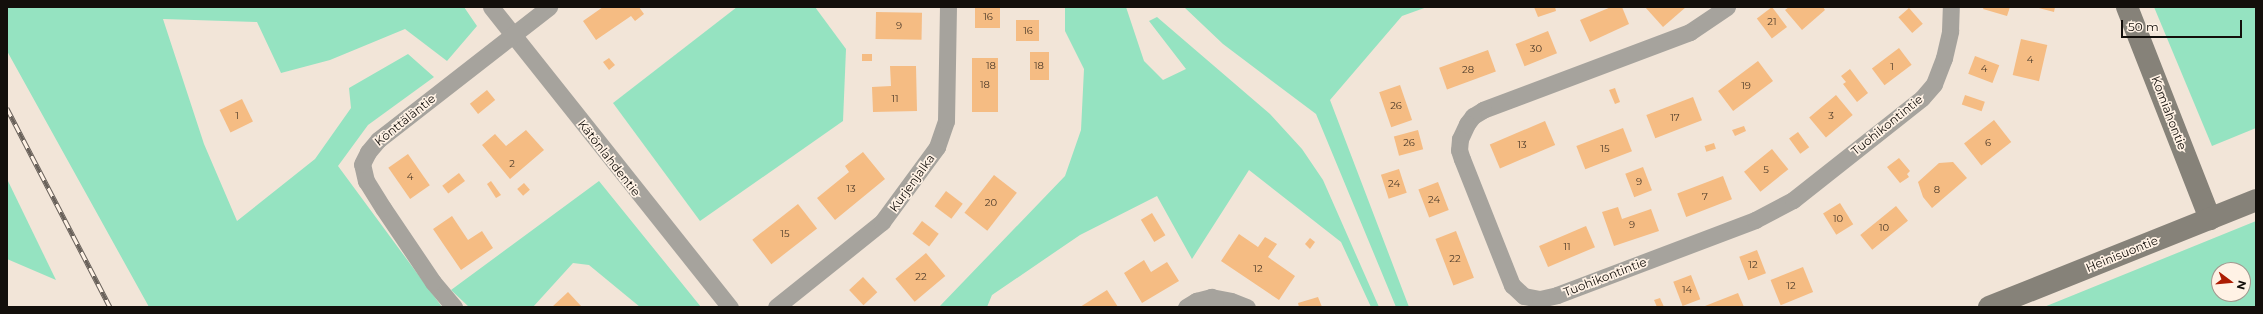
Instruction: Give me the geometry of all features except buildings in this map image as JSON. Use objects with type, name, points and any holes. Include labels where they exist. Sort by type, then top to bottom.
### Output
[{"type":"street","name":"Kätönlahdentie","points":[[491,7],[730,307]]},
{"type":"street","points":[[513,36],[549,7]]},
{"type":"street","name":"Kurjenjalka","points":[[776,307],[882,222],[938,147],[946,121],[948,7]]},
{"type":"street","name":"Tuohikontintie","points":[[1727,7],[1690,32],[1484,110],[1473,116],[1467,124],[1460,139],[1459,150],[1512,286],[1524,296],[1540,299],[1558,295],[1755,220],[1793,200],[1922,98],[1934,84],[1944,58],[1950,31],[1951,7]]},
{"type":"street","name":"Komiahontie","points":[[2127,7],[2210,219]]},
{"type":"street","name":"Könttäläntie","points":[[454,307],[433,282],[383,208],[366,181],[362,164],[368,152],[378,140],[513,36]]},
{"type":"street","name":"Heinisuontie","points":[[1989,307],[2256,200]]},
{"type":"street","points":[[1186,307],[1196,301],[1211,297],[1231,301],[1247,307]]},
{"type":"green space","points":[[7,7],[464,7],[477,26],[447,61],[405,29],[330,60],[281,73],[257,22],[163,19],[204,144],[237,221],[315,159],[351,108],[349,88],[408,54],[434,77],[368,125],[338,166],[442,307],[149,307],[7,51]]},
{"type":"green space","points":[[737,7],[815,7],[846,49],[843,121],[700,221],[613,103]]},
{"type":"green space","points":[[1065,7],[1126,7],[1144,61],[1163,80],[1186,69],[1149,21],[1157,17],[1270,114],[1302,149],[1323,180],[1379,307],[1371,307],[1341,242],[1249,170],[1192,259],[1157,196],[1080,235],[992,295],[987,307],[939,307],[1065,176],[1081,130],[1084,69],[1065,31]]},
{"type":"green space","points":[[1184,7],[1427,7],[1402,16],[1330,100],[1409,307],[1396,307],[1316,114],[1223,44]]},
{"type":"green space","points":[[2154,7],[2256,7],[2256,128],[2212,146]]},
{"type":"green space","points":[[7,179],[56,280],[7,259]]},
{"type":"green space","points":[[599,181],[701,307],[640,307],[589,265],[573,263],[533,307],[469,307],[451,290]]},
{"type":"green space","points":[[2256,221],[2256,307],[2044,307]]},
{"type":"railway","points":[[7,108],[110,307]]}]
